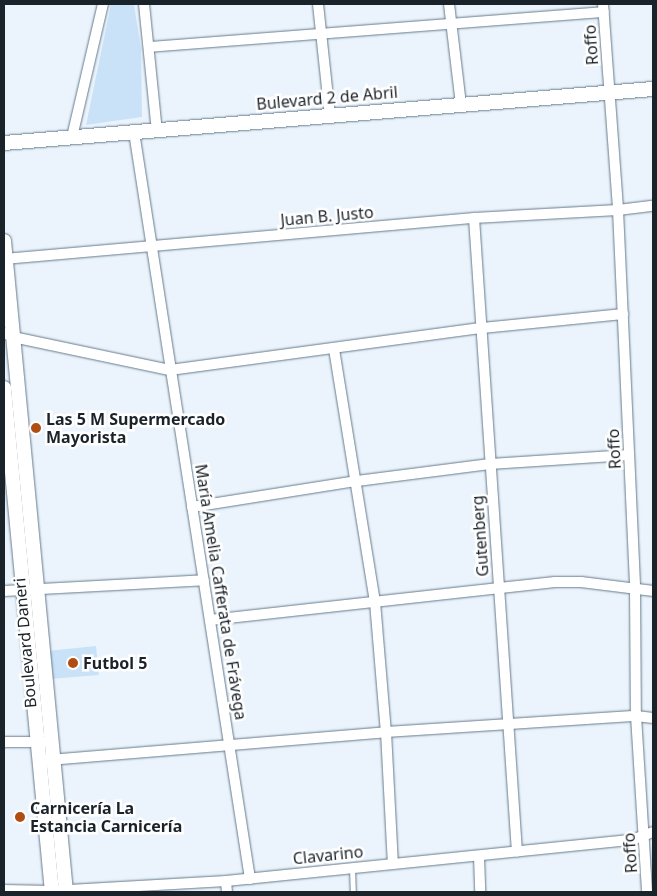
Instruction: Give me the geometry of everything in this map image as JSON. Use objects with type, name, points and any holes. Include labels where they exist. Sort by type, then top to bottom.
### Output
[{"type":"main road","name":"Bulevard 2 de Abril","points":[[4,143],[653,89]]},
{"type":"main road","name":"Boulevard Daneri","points":[[4,241],[24,590],[36,742],[46,760]]},
{"type":"main road","name":"Boulevard Daneri","points":[[4,388],[15,427],[38,589],[51,742],[46,760],[59,891]]},
{"type":"main road","points":[[33,703],[48,703]]},
{"type":"street","points":[[72,138],[103,4]]},
{"type":"street","points":[[144,4],[157,130]]},
{"type":"street","points":[[318,4],[330,116]]},
{"type":"street","points":[[449,4],[461,105]]},
{"type":"street","points":[[149,47],[451,23],[604,8]]},
{"type":"street","name":"Roffo","points":[[604,8],[618,210],[635,588],[636,716],[648,834],[647,892]]},
{"type":"street","name":"María Amelia Cafferata de Frávega","points":[[134,132],[250,879]]},
{"type":"street","name":"Juan B. Justo","points":[[5,259],[474,218],[618,210],[653,206]]},
{"type":"street","name":"Gutenberg","points":[[474,218],[517,852]]},
{"type":"street","points":[[8,335],[170,370],[482,328],[623,314]]},
{"type":"street","points":[[334,349],[375,602],[386,732],[393,864]]},
{"type":"street","points":[[192,507],[490,464],[629,455]]},
{"type":"street","points":[[4,591],[204,580]]},
{"type":"street","points":[[210,620],[499,587],[581,582],[653,591]]},
{"type":"street","points":[[46,760],[386,732],[636,716],[653,718]]},
{"type":"street","points":[[4,742],[51,742]]},
{"type":"street","name":"Clavarino","points":[[4,890],[59,891],[250,879],[632,840],[648,834]]},
{"type":"street","points":[[479,856],[480,892]]},
{"type":"street","points":[[226,881],[227,892]]},
{"type":"lane","points":[[352,868],[353,892]]},
{"type":"shaded area","points":[[111,4],[134,4],[141,49],[142,117],[86,125]]},
{"type":"shaded area","name":"Futbol 5","points":[[96,646],[99,675],[50,679],[47,651]]},
{"type":"place","name":"Las 5 M Supermercado Mayorista","points":[[36,428]]},
{"type":"place","name":"Futbol 5","points":[[73,663]]},
{"type":"place","name":"Carnicería La Estancia Carnicería","points":[[20,817]]}]
